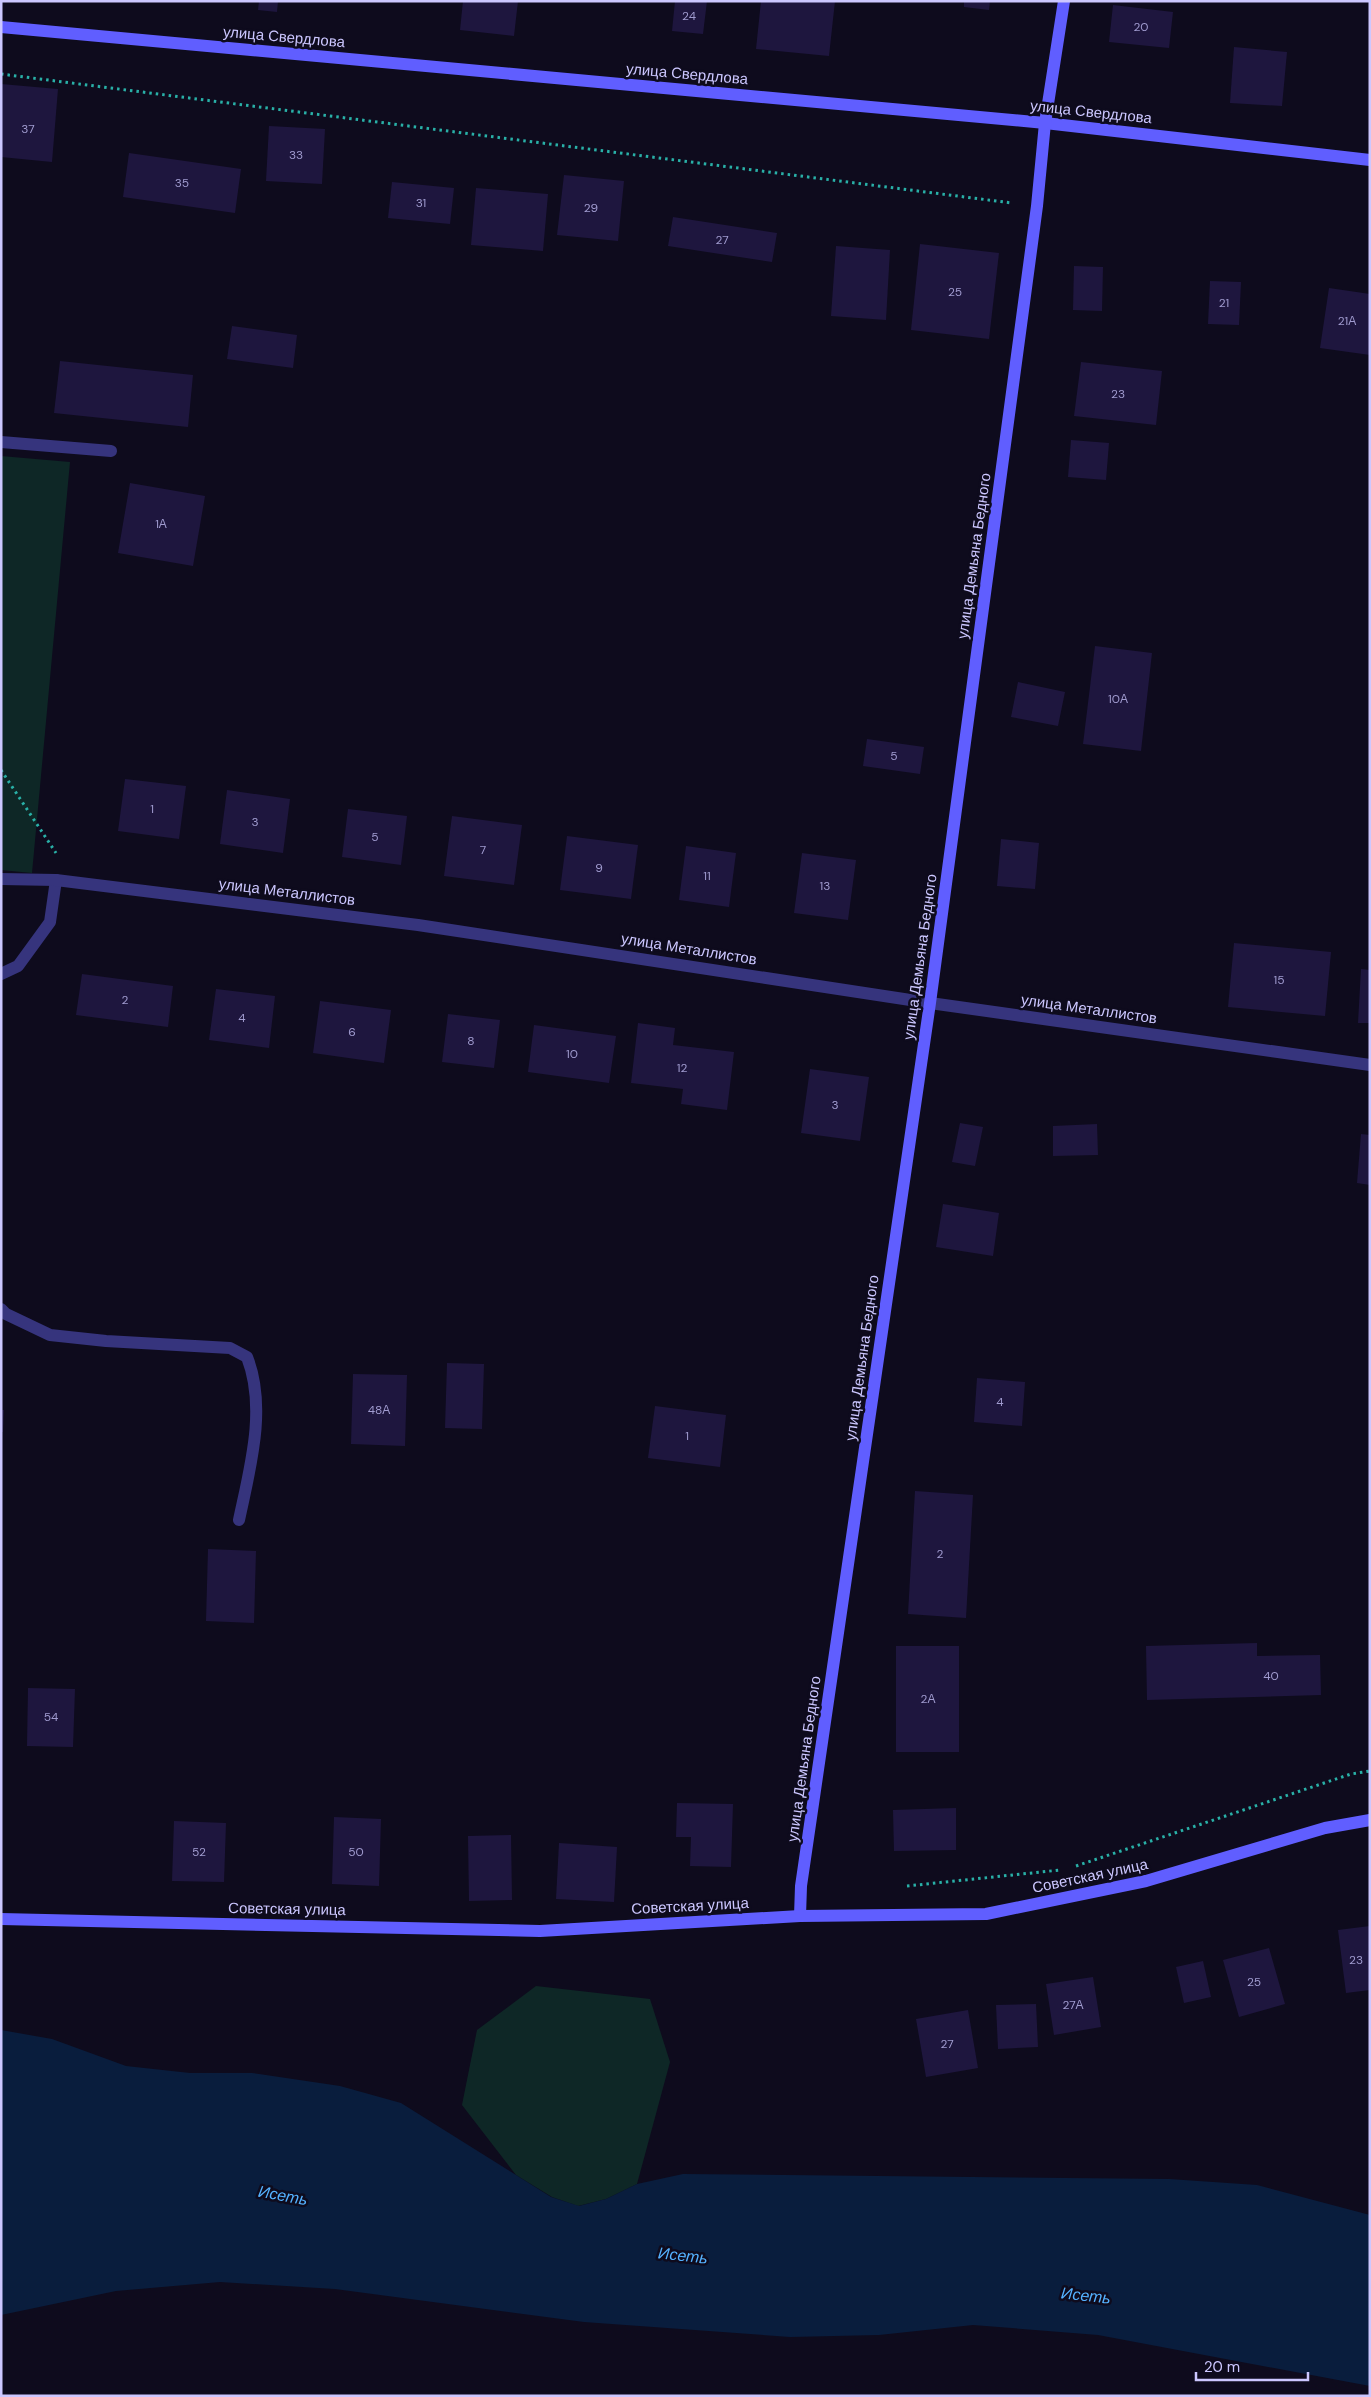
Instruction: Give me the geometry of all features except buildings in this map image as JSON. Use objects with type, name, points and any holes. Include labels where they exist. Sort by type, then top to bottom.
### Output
[{"type":"street","name":"улица Демьяна Бедного","points":[[800,1916],[803,1876],[930,1003],[1037,206],[1045,123],[1064,1]]},
{"type":"street","name":"улица Свердлова","points":[[1,27],[1045,123],[1370,160]]},
{"type":"street","points":[[1,442],[111,451]]},
{"type":"street","name":"улица Металлистов","points":[[1,879],[56,880],[418,925],[930,1003],[1370,1065]]},
{"type":"street","points":[[1,974],[18,966],[50,922],[56,880]]},
{"type":"street","points":[[1,1310],[50,1334],[106,1342],[230,1348],[247,1356],[253,1372],[256,1439],[239,1520]]},
{"type":"street","name":"Советская улица","points":[[1,1919],[540,1931],[800,1916],[986,1914],[1146,1881],[1325,1828],[1370,1820]]},
{"type":"path","points":[[1,74],[1037,206]]},
{"type":"path","points":[[1,770],[60,860],[56,880]]},
{"type":"path","points":[[901,1887],[1069,1869],[1351,1774],[1370,1771]]},
{"type":"green space","points":[[1,456],[70,462],[32,873],[1,870]]},
{"type":"green space","points":[[536,1986],[650,1999],[670,2062],[637,2184],[606,2199],[578,2206],[552,2197],[516,2175],[462,2105],[477,2030]]},
{"type":"water","name":"Исеть","points":[[1,2030],[52,2039],[126,2066],[190,2073],[252,2073],[340,2086],[401,2103],[551,2197],[579,2206],[606,2199],[637,2184],[683,2174],[1169,2179],[1257,2185],[1370,2215],[1370,2386],[1098,2335],[973,2325],[879,2335],[790,2337],[584,2322],[335,2289],[220,2282],[116,2291],[1,2315]]}]
